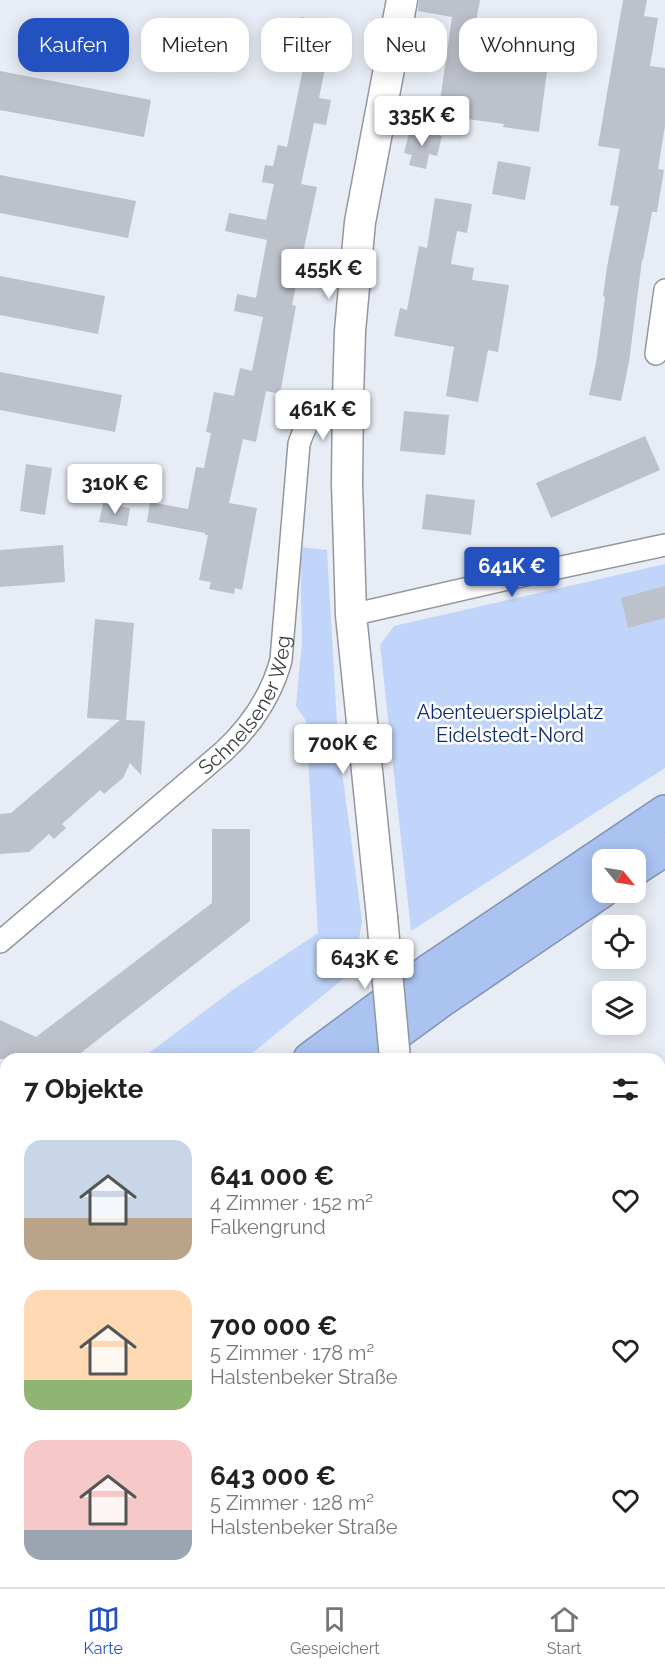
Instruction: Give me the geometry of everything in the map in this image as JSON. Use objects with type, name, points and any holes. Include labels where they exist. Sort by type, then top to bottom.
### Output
[{"type":"highway","points":[[318,1053],[429,971],[665,812]]},
{"type":"highway","points":[[646,861],[665,849]]},
{"type":"highway","points":[[369,1053],[453,992],[592,897]]},
{"type":"street","points":[[394,1053],[352,622],[347,483],[350,331],[360,222],[402,0]]},
{"type":"street","points":[[656,354],[665,290]]},
{"type":"street","name":"Schnelsener Weg","points":[[0,942],[223,752],[243,733],[259,711],[276,677],[281,660],[299,444],[305,425],[314,412],[326,405],[348,398]]},
{"type":"street","points":[[352,622],[534,573],[665,545]]},
{"type":"green space","points":[[300,547],[327,550],[338,741],[362,921],[354,970],[252,1053],[149,1053],[234,989],[318,933],[306,721],[296,706],[302,642]]},
{"type":"green space","name":"Abenteuerspielplatz Eidelstedt-Nord","points":[[665,564],[665,768],[411,931],[380,645],[394,626]]},
{"type":"building","points":[[419,0],[480,0],[477,18],[459,18],[459,72],[547,72],[539,132],[503,127],[504,124],[438,115],[444,72],[447,72],[447,52],[452,17],[418,11]]},
{"type":"building","points":[[623,0],[647,0],[644,16],[658,18],[650,66],[665,68],[665,126],[658,169],[664,170],[657,212],[652,212],[642,260],[629,362],[621,401],[589,395],[596,363],[607,267],[619,206],[610,205],[620,149],[598,146]]},
{"type":"building","points":[[0,71],[151,100],[144,137],[0,110]]},
{"type":"building","points":[[302,72],[324,72],[319,98],[331,100],[326,125],[314,123],[301,184],[317,187],[292,305],[296,306],[280,394],[266,391],[256,442],[243,439],[229,503],[257,508],[242,590],[235,588],[234,594],[209,589],[211,582],[199,580],[208,535],[147,522],[150,502],[188,509],[196,467],[204,468],[211,433],[206,432],[214,392],[234,396],[240,368],[252,371],[263,317],[234,311],[237,294],[256,298],[267,240],[225,231],[229,213],[266,220],[274,184],[262,182],[265,165],[273,166],[278,145],[287,147]]},
{"type":"building","points":[[410,129],[442,136],[437,156],[429,154],[426,169],[409,165],[412,155],[404,153]]},
{"type":"building","points":[[498,161],[531,167],[525,200],[492,194]]},
{"type":"building","points":[[0,175],[136,201],[128,238],[0,213]]},
{"type":"building","points":[[435,198],[472,204],[467,233],[457,231],[451,264],[474,268],[472,280],[509,285],[498,352],[488,350],[478,402],[446,396],[454,347],[394,336],[400,308],[407,310],[419,246],[427,248]]},
{"type":"building","points":[[0,276],[105,296],[98,334],[0,315]]},
{"type":"building","points":[[0,372],[122,395],[115,432],[0,410]]},
{"type":"building","points":[[404,411],[449,415],[445,455],[400,451]]},
{"type":"building","points":[[645,436],[660,470],[551,518],[536,483]]},
{"type":"building","points":[[26,464],[52,468],[45,515],[20,511]]},
{"type":"building","points":[[426,494],[475,500],[471,535],[422,529]]},
{"type":"building","points":[[103,503],[130,508],[127,526],[99,522]]},
{"type":"building","points":[[63,545],[65,582],[0,587],[0,550]]},
{"type":"building","points":[[665,586],[665,618],[628,628],[621,598]]},
{"type":"building","points":[[95,619],[134,623],[126,720],[145,721],[141,775],[130,763],[123,778],[104,794],[100,790],[62,824],[66,828],[54,839],[49,834],[29,852],[0,854],[0,814],[11,813],[120,720],[87,718]]},
{"type":"building","points":[[212,829],[250,829],[250,921],[81,1053],[0,1053],[0,1020],[36,1037],[212,903]]}]
